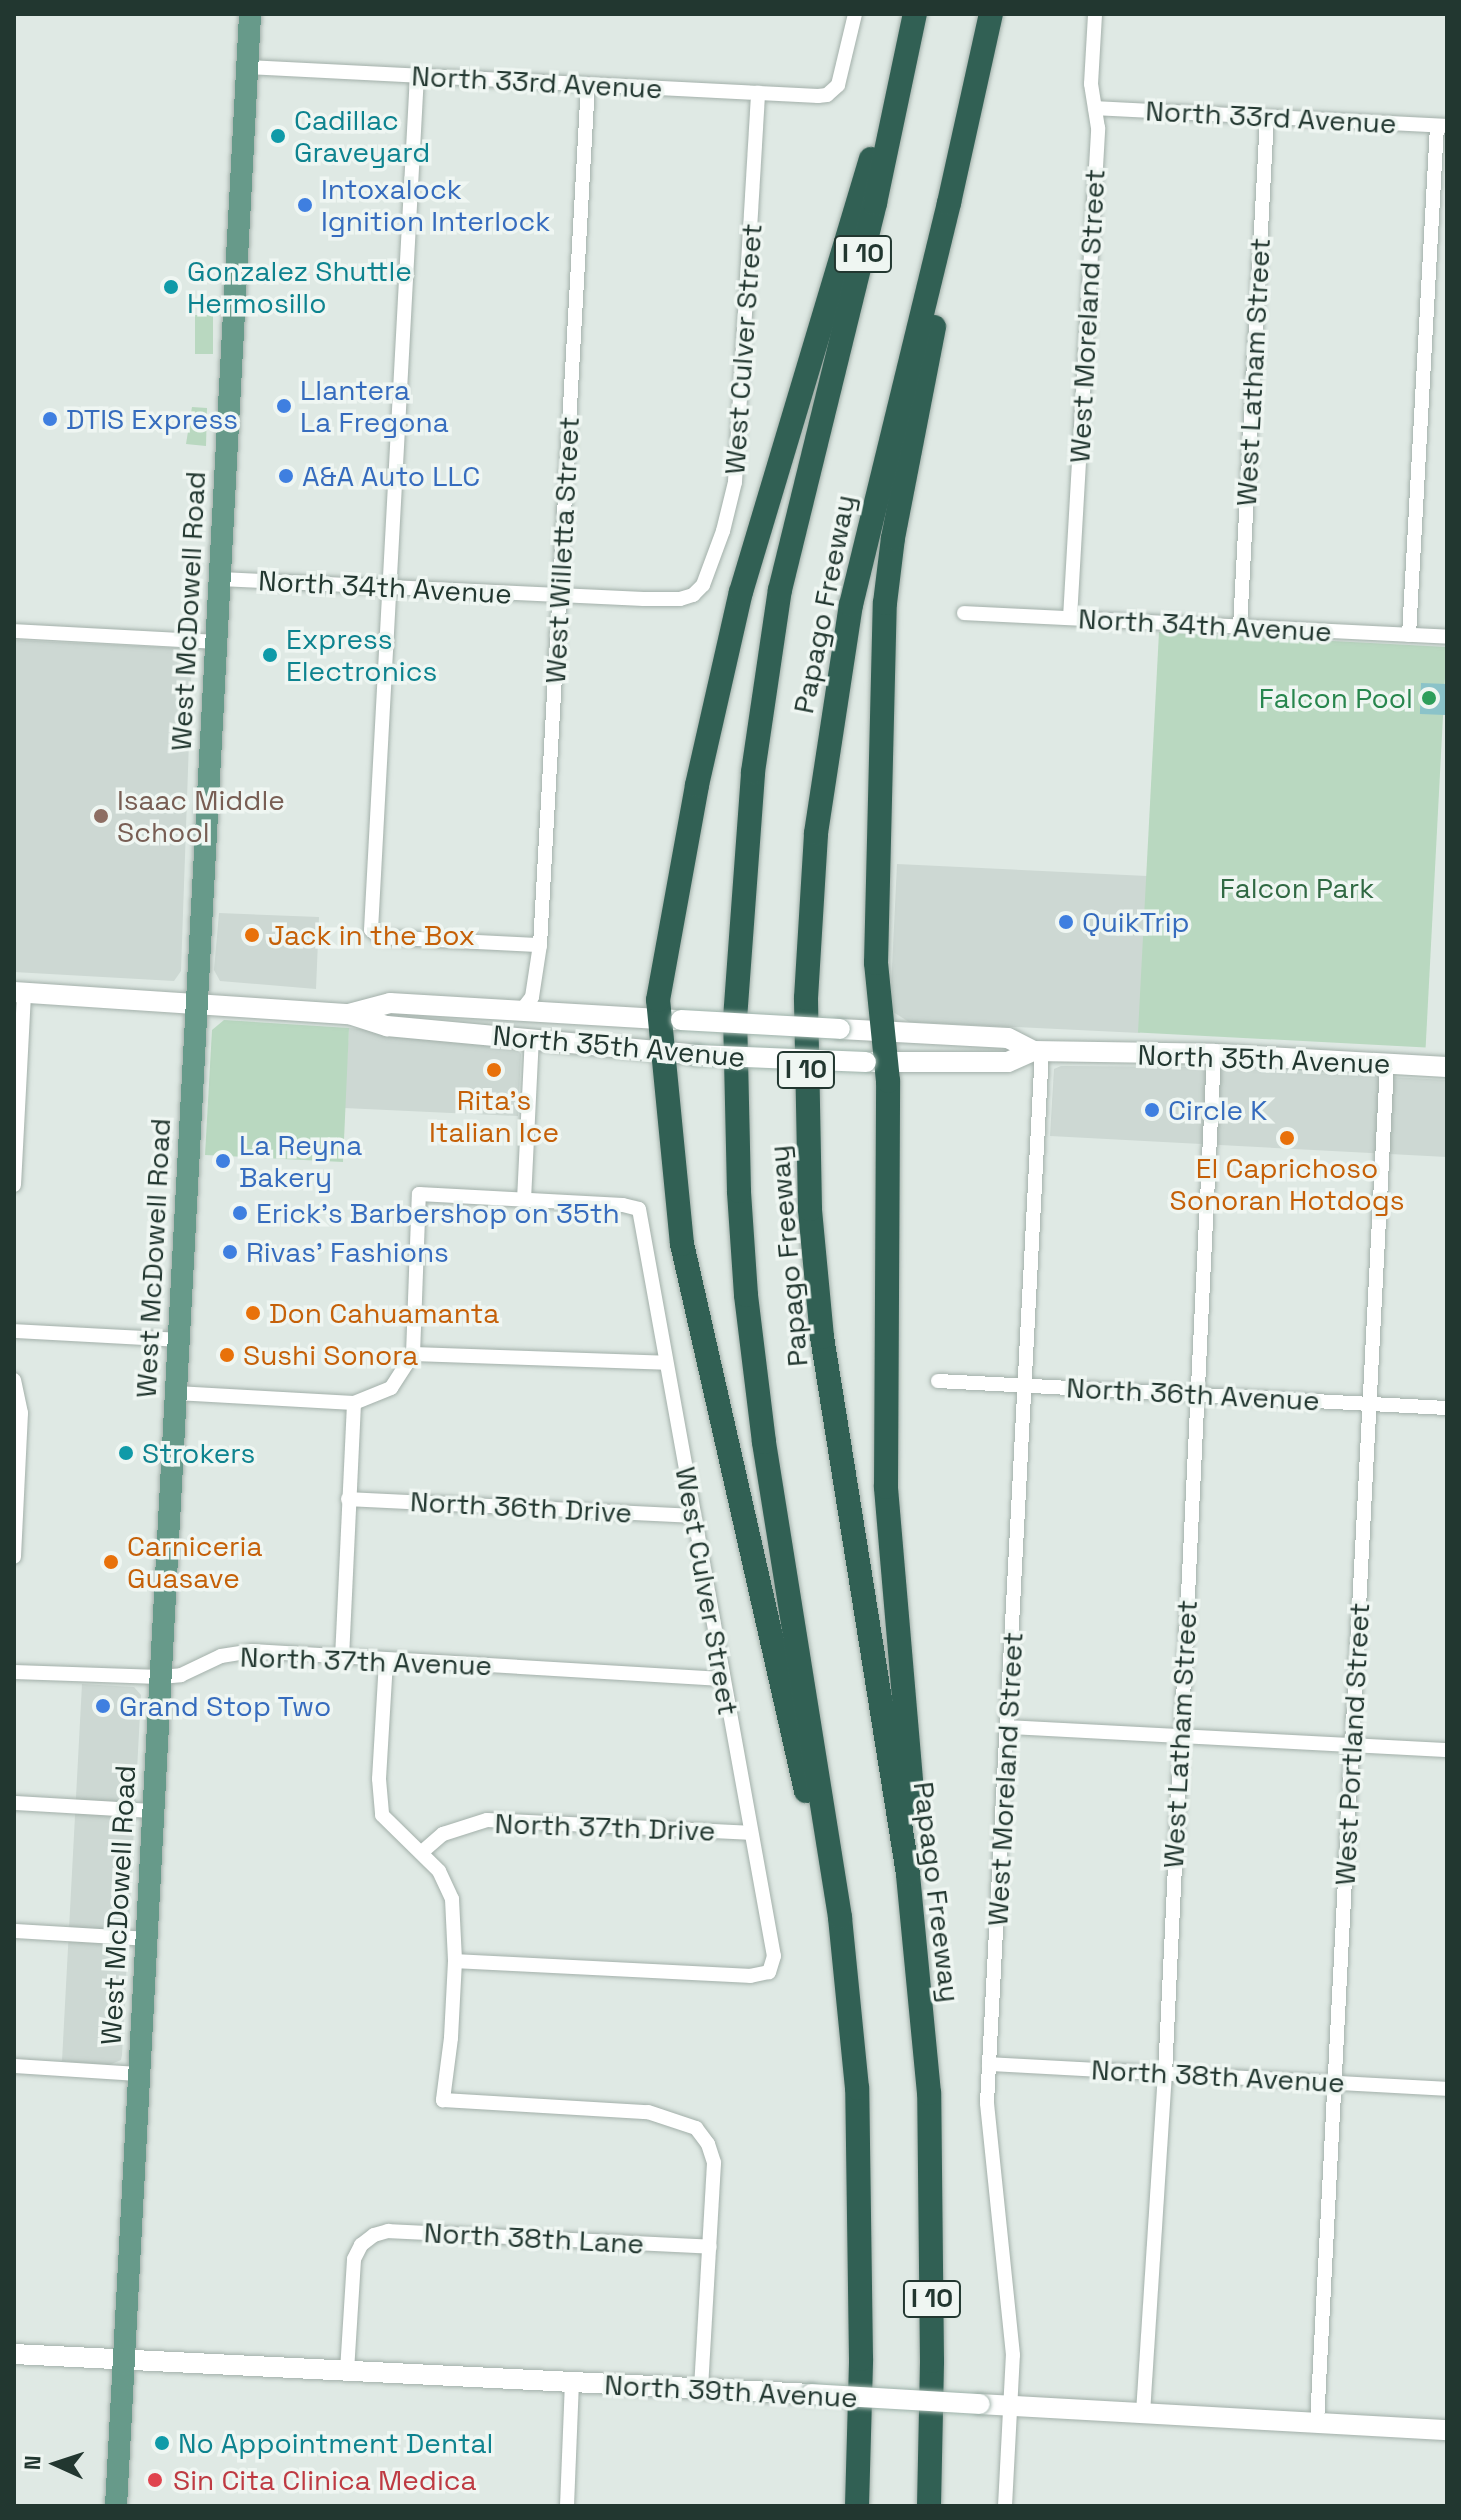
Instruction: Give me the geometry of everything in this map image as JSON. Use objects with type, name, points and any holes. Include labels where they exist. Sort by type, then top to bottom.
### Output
[{"type":"highway","name":"Papago Freeway","points":[[857,2506],[861,2223],[851,2025],[838,1903],[764,1442],[746,1295],[739,1191],[735,1019],[753,772],[780,590],[811,455],[850,308],[915,14]]},
{"type":"highway","name":"Papago Freeway","points":[[929,2506],[932,2361],[929,2093],[908,1874],[822,1337],[810,1209],[806,998],[816,833],[851,605],[991,14]]},
{"type":"highway","points":[[851,2025],[798,1754],[682,1244],[670,1020],[658,1000],[697,785],[741,592],[830,304],[857,200],[911,39]]},
{"type":"highway","points":[[929,2093],[926,1915],[905,1732],[886,1487],[876,1062],[872,1031],[885,603],[904,476],[959,212],[983,57]]},
{"type":"main road","name":"West McDowell Road","points":[[116,2506],[250,14]]},
{"type":"main road","name":"North 35th Avenue","points":[[19,992],[349,1014],[387,1026],[670,1054],[876,1062],[1008,1062],[1038,1051],[1214,1054],[1447,1067]]},
{"type":"main road","name":"North 35th Avenue","points":[[349,1014],[390,1003],[1008,1038],[1038,1051]]},
{"type":"main road","name":"North 39th Avenue","points":[[14,2354],[1447,2430]]},
{"type":"street","name":"North 33rd Avenue","points":[[247,67],[827,95],[838,85],[855,14]]},
{"type":"street","name":"West Moreland Street","points":[[1070,618],[1098,128],[1091,84],[1095,14]]},
{"type":"street","points":[[417,75],[371,930],[374,935],[540,945]]},
{"type":"street","name":"West Willetta Street","points":[[521,1011],[532,997],[540,945],[588,85]]},
{"type":"street","name":"West Culver Street","points":[[693,595],[703,585],[735,482],[758,93]]},
{"type":"street","name":"North 33rd Avenue","points":[[1095,108],[1442,126]]},
{"type":"street","name":"West Latham Street","points":[[1240,627],[1267,117]]},
{"type":"street","points":[[1409,635],[1442,126]]},
{"type":"street","name":"North 34th Avenue","points":[[220,579],[559,595],[680,599],[693,595]]},
{"type":"street","name":"North 34th Avenue","points":[[964,613],[1447,637]]},
{"type":"street","points":[[14,631],[216,642]]},
{"type":"street","points":[[14,1185],[19,992]]},
{"type":"street","points":[[176,1393],[354,1403],[391,1388],[404,1373],[413,1354],[419,1194],[524,1200],[532,1039]]},
{"type":"street","name":"West Moreland Street","points":[[1005,2506],[1012,2338],[988,2128],[989,2064],[1026,1385],[1038,1051]]},
{"type":"street","name":"West Latham Street","points":[[1143,2413],[1165,2074],[1214,1054]]},
{"type":"street","name":"West Portland Street","points":[[1317,2423],[1387,1064]]},
{"type":"street","name":"West Culver Street","points":[[455,1961],[750,1976],[769,1972],[774,1956],[749,1833],[639,1209],[623,1205],[524,1200]]},
{"type":"street","points":[[14,1331],[179,1340]]},
{"type":"street","points":[[413,1354],[666,1363]]},
{"type":"street","points":[[14,1380],[21,1413],[14,1557]]},
{"type":"street","name":"North 36th Avenue","points":[[938,1381],[1447,1408]]},
{"type":"street","points":[[342,1658],[354,1403]]},
{"type":"street","name":"North 36th Drive","points":[[348,1499],[694,1516]]},
{"type":"street","name":"North 37th Avenue","points":[[14,1672],[160,1677],[181,1675],[210,1660],[236,1652],[722,1679]]},
{"type":"street","points":[[386,1661],[379,1779],[382,1815],[406,1842],[422,1852],[439,1871],[452,1899],[455,1961],[451,2038],[443,2100],[648,2112],[696,2128],[708,2144],[714,2163],[701,2389]]},
{"type":"street","points":[[1008,1727],[1447,1750]]},
{"type":"street","points":[[14,1803],[154,1811]]},
{"type":"street","name":"North 37th Drive","points":[[422,1852],[443,1834],[487,1820],[749,1833]]},
{"type":"street","points":[[14,1931],[147,1939]]},
{"type":"street","name":"North 38th Avenue","points":[[989,2064],[1447,2089]]},
{"type":"street","points":[[14,2066],[139,2074]]},
{"type":"street","name":"North 38th Lane","points":[[347,2371],[351,2276],[361,2245],[388,2231],[710,2247]]},
{"type":"street","points":[[567,2506],[572,2382]]},
{"type":"shaded area","name":"Isaac Middle School","points":[[14,640],[178,648],[192,655],[181,971],[174,981],[14,972]]},
{"type":"shaded area","points":[[897,864],[1147,876],[1140,1033],[909,1022],[890,1010]]},
{"type":"shaded area","points":[[219,913],[319,917],[316,989],[220,981],[214,970]]},
{"type":"shaded area","points":[[349,1028],[513,1044],[521,1054],[518,1116],[344,1108]]},
{"type":"shaded area","points":[[1061,1066],[1199,1067],[1447,1080],[1447,1157],[1050,1136],[1054,1069]]},
{"type":"shaded area","points":[[82,1684],[134,1687],[141,1695],[122,2055],[121,2060],[109,2065],[62,2061]]},
{"type":"green space","points":[[195,315],[213,315],[213,354],[195,354]]},
{"type":"green space","points":[[192,407],[207,408],[206,446],[186,444]]},
{"type":"green space","name":"Falcon Park","points":[[1159,632],[1447,647],[1426,1048],[1138,1032]]},
{"type":"green space","points":[[224,1020],[349,1028],[343,1162],[205,1155],[212,1030]]},
{"type":"water","points":[[1421,683],[1447,684],[1446,715],[1420,714]]},
{"type":"place","name":"Cadillac Graveyard","points":[[278,136]]},
{"type":"place","name":"Intoxalock Ignition Interlock","points":[[305,205]]},
{"type":"place","name":"Gonzalez Shuttle Hermosillo","points":[[171,287]]},
{"type":"place","name":"Llantera La Fregona","points":[[284,406]]},
{"type":"place","name":"DTIS Express","points":[[50,419]]},
{"type":"place","name":"A&A Auto LLC","points":[[286,476]]},
{"type":"place","name":"Express Electronics","points":[[270,655]]},
{"type":"place","name":"Falcon Pool","points":[[1429,698]]},
{"type":"place","name":"Isaac Middle School","points":[[101,816]]},
{"type":"place","name":"QuikTrip","points":[[1066,922]]},
{"type":"place","name":"Jack in the Box","points":[[252,935]]},
{"type":"place","name":"Rita's Italian Ice","points":[[494,1070]]},
{"type":"place","name":"Circle K","points":[[1152,1110]]},
{"type":"place","name":"El Caprichoso Sonoran Hotdogs","points":[[1287,1138]]},
{"type":"place","name":"La Reyna Bakery","points":[[223,1161]]},
{"type":"place","name":"Erick's Barbershop on 35th","points":[[240,1213]]},
{"type":"place","name":"Rivas’ Fashions","points":[[230,1252]]},
{"type":"place","name":"Don Cahuamanta","points":[[253,1313]]},
{"type":"place","name":"Sushi Sonora","points":[[227,1355]]},
{"type":"place","name":"Strokers","points":[[126,1453]]},
{"type":"place","name":"Carniceria Guasave","points":[[111,1562]]},
{"type":"place","name":"Grand Stop Two","points":[[103,1706]]},
{"type":"place","name":"No Appointment Dental","points":[[162,2443]]},
{"type":"place","name":"Sin Cita Clinica Medica","points":[[155,2480]]}]
